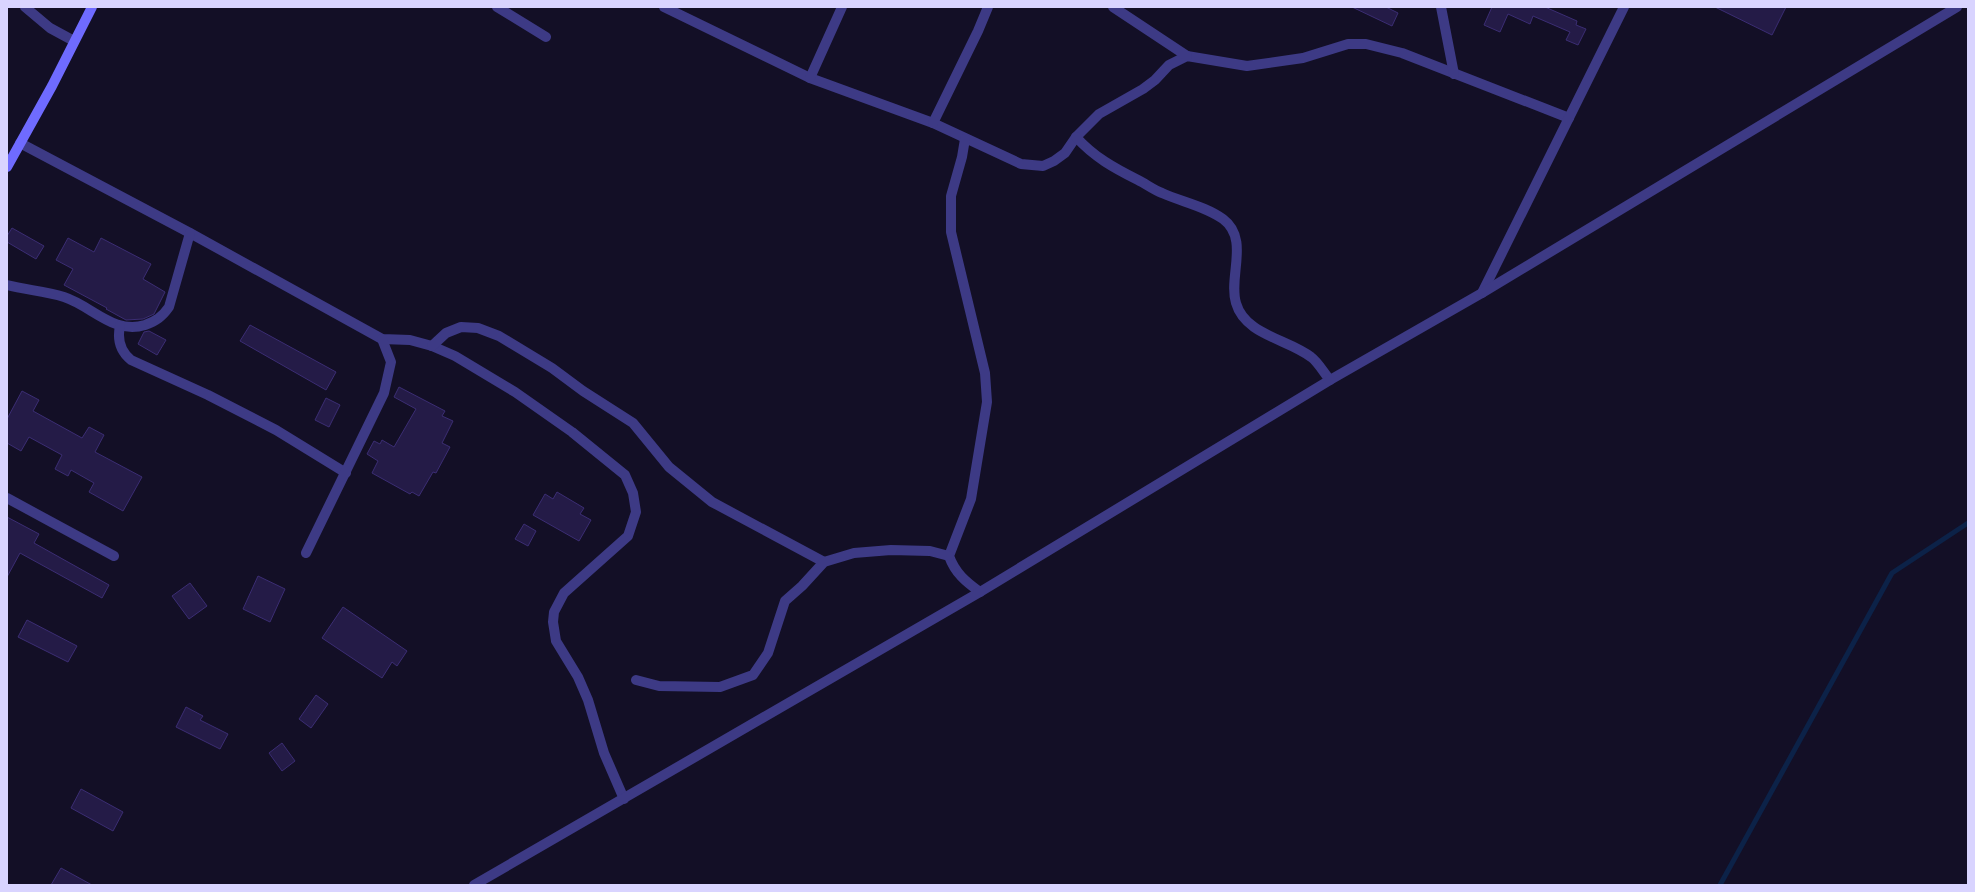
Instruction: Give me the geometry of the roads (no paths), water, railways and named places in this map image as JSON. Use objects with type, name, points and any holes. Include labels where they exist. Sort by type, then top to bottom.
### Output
[{"type":"street","points":[[25,7],[50,28],[74,41]]},
{"type":"street","points":[[7,167],[52,86],[92,7]]},
{"type":"street","points":[[496,7],[546,37]]},
{"type":"street","points":[[664,7],[810,78],[933,123],[1021,164],[1043,166],[1065,153],[1076,137],[1099,114],[1143,89],[1155,80],[1169,65],[1187,56]]},
{"type":"street","points":[[810,78],[842,7]]},
{"type":"street","points":[[933,123],[978,31],[988,7]]},
{"type":"street","points":[[1113,7],[1187,56],[1247,66],[1303,58],[1348,44],[1366,44],[1402,53],[1569,118]]},
{"type":"street","points":[[1441,7],[1454,74]]},
{"type":"street","points":[[1482,293],[1624,7]]},
{"type":"street","points":[[474,885],[980,592],[1330,380],[1482,293],[1957,7]]},
{"type":"street","points":[[1076,137],[1084,146],[1111,167],[1162,193],[1196,205],[1223,219],[1230,225],[1234,234],[1237,259],[1235,303],[1241,314],[1252,326],[1311,357],[1330,380]]},
{"type":"street","points":[[965,139],[952,196],[951,232],[985,373],[986,402],[971,499],[967,514],[949,556],[953,567],[964,580],[980,592]]},
{"type":"street","points":[[20,143],[190,233],[382,339],[410,340],[432,346],[456,356],[515,392],[572,432],[625,475],[632,493],[636,512],[628,536],[564,593],[554,612],[553,622],[556,641],[578,677],[586,695],[604,753],[624,799]]},
{"type":"street","points":[[7,285],[65,297],[84,305],[120,326],[140,326],[154,322],[162,317],[169,307],[190,233]]},
{"type":"street","points":[[120,326],[119,343],[124,354],[131,360],[208,394],[255,419],[346,473]]},
{"type":"street","points":[[432,346],[446,333],[461,327],[478,328],[499,336],[546,364],[583,392],[633,423],[669,467],[712,502],[824,562]]},
{"type":"street","points":[[306,552],[384,393],[391,362],[382,339]]},
{"type":"street","points":[[7,498],[114,556]]},
{"type":"street","points":[[636,680],[659,686],[720,687],[753,675],[768,653],[785,601],[802,586],[824,562],[854,554],[891,550],[930,551],[949,556]]},
{"type":"waterway","points":[[1720,885],[1892,573],[1968,523]]}]
